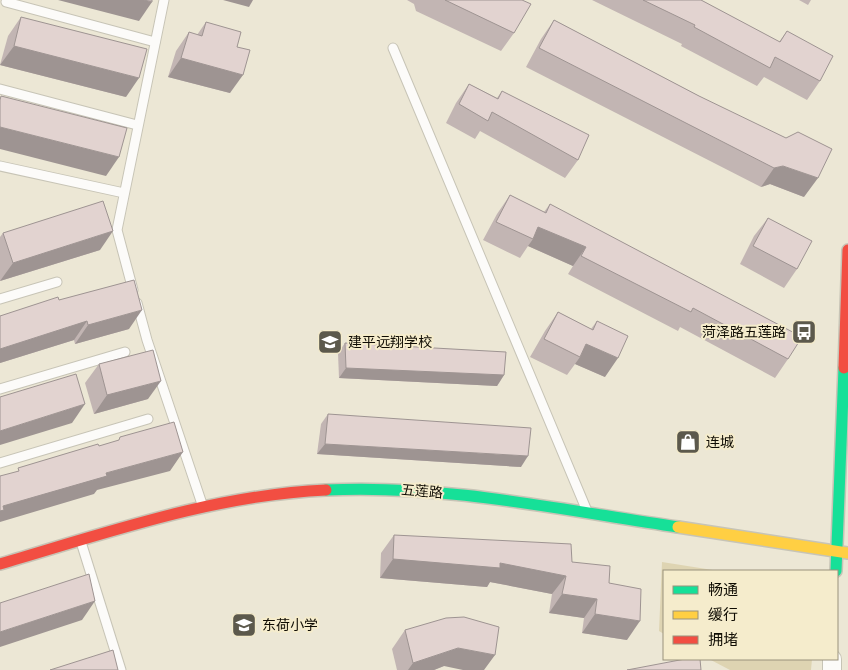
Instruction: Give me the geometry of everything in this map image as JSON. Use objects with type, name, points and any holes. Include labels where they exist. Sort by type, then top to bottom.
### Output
[{"type":"street","points":[[836,570],[843,552],[848,250]]},
{"type":"street","name":"五莲路","points":[[0,564],[203,508],[286,493],[353,488],[390,488],[466,495],[843,552]]},
{"type":"lane","points":[[164,0],[117,230],[147,340],[203,508]]},
{"type":"lane","points":[[6,2],[155,42]]},
{"type":"lane","points":[[393,48],[588,513]]},
{"type":"lane","points":[[0,89],[138,126]]},
{"type":"lane","points":[[0,166],[124,193]]},
{"type":"lane","points":[[0,299],[57,282]]},
{"type":"lane","points":[[0,389],[125,352]]},
{"type":"lane","points":[[0,463],[148,419]]},
{"type":"lane","points":[[81,542],[121,670]]},
{"type":"shaded area","points":[[662,562],[713,570],[663,570],[663,633],[659,631]]},
{"type":"shaded area","points":[[711,660],[812,660],[811,670],[730,670]]},
{"type":"building","points":[[445,0],[522,0],[531,4],[514,33]]},
{"type":"building","points":[[643,0],[701,0],[780,42],[787,31],[833,56],[820,81],[775,57],[770,68],[694,27],[695,25]]},
{"type":"building","points":[[21,17],[147,49],[139,78],[14,46]]},
{"type":"building","points":[[554,20],[699,96],[786,138],[798,132],[832,149],[818,178],[783,166],[774,168],[539,48]]},
{"type":"building","points":[[206,22],[241,32],[237,47],[250,50],[243,75],[181,58],[189,32],[202,36]]},
{"type":"building","points":[[469,84],[498,99],[502,91],[589,135],[578,160],[492,112],[488,121],[459,104]]},
{"type":"building","points":[[1,96],[127,128],[119,157],[0,127]]},
{"type":"building","points":[[510,195],[546,213],[550,204],[802,337],[788,359],[693,308],[691,312],[581,256],[586,247],[538,227],[533,239],[496,222]]},
{"type":"building","points":[[103,201],[113,231],[13,263],[3,233]]},
{"type":"building","points":[[768,218],[812,241],[797,269],[753,246]]},
{"type":"building","points":[[134,280],[142,310],[88,325],[87,321],[0,349],[0,316],[58,297],[59,300]]},
{"type":"building","points":[[558,312],[593,330],[597,321],[628,336],[618,358],[586,344],[580,357],[544,339]]},
{"type":"building","points":[[345,343],[506,352],[504,375],[346,368]]},
{"type":"building","points":[[153,350],[161,381],[107,395],[99,364]]},
{"type":"building","points":[[76,374],[85,404],[0,431],[0,397]]},
{"type":"building","points":[[328,414],[531,428],[528,456],[325,444]]},
{"type":"building","points":[[174,422],[183,452],[106,473],[107,476],[3,506],[4,510],[0,511],[0,476],[19,471],[18,468],[98,444],[99,446],[119,440],[120,437]]},
{"type":"building","points":[[394,535],[571,544],[572,562],[610,566],[609,583],[641,589],[640,621],[595,614],[597,599],[562,594],[566,576],[500,563],[500,568],[393,559]]},
{"type":"building","points":[[89,574],[95,601],[0,632],[0,603]]},
{"type":"building","points":[[464,617],[499,627],[495,655],[458,648],[413,663],[405,630],[446,618]]},
{"type":"building","points":[[113,650],[118,670],[50,670]]},
{"type":"building","points":[[680,660],[700,660],[701,670],[627,670]]},
{"type":"traffic: fast","points":[[836,570],[844,368]]},
{"type":"traffic: fast","points":[[326,490],[370,489],[459,495],[547,506],[678,527]]},
{"type":"traffic: slow","points":[[678,527],[848,553]]},
{"type":"traffic: jam","points":[[844,368],[848,250]]},
{"type":"traffic: jam","points":[[0,564],[120,528],[202,507],[284,493],[326,490]]},
{"type":"place","name":"菏泽路五莲路","points":[[804,332]]},
{"type":"place","name":"建平远翔学校","points":[[330,342]]},
{"type":"place","name":"连城","points":[[688,442]]},
{"type":"place","name":"东荷小学","points":[[244,625]]}]
